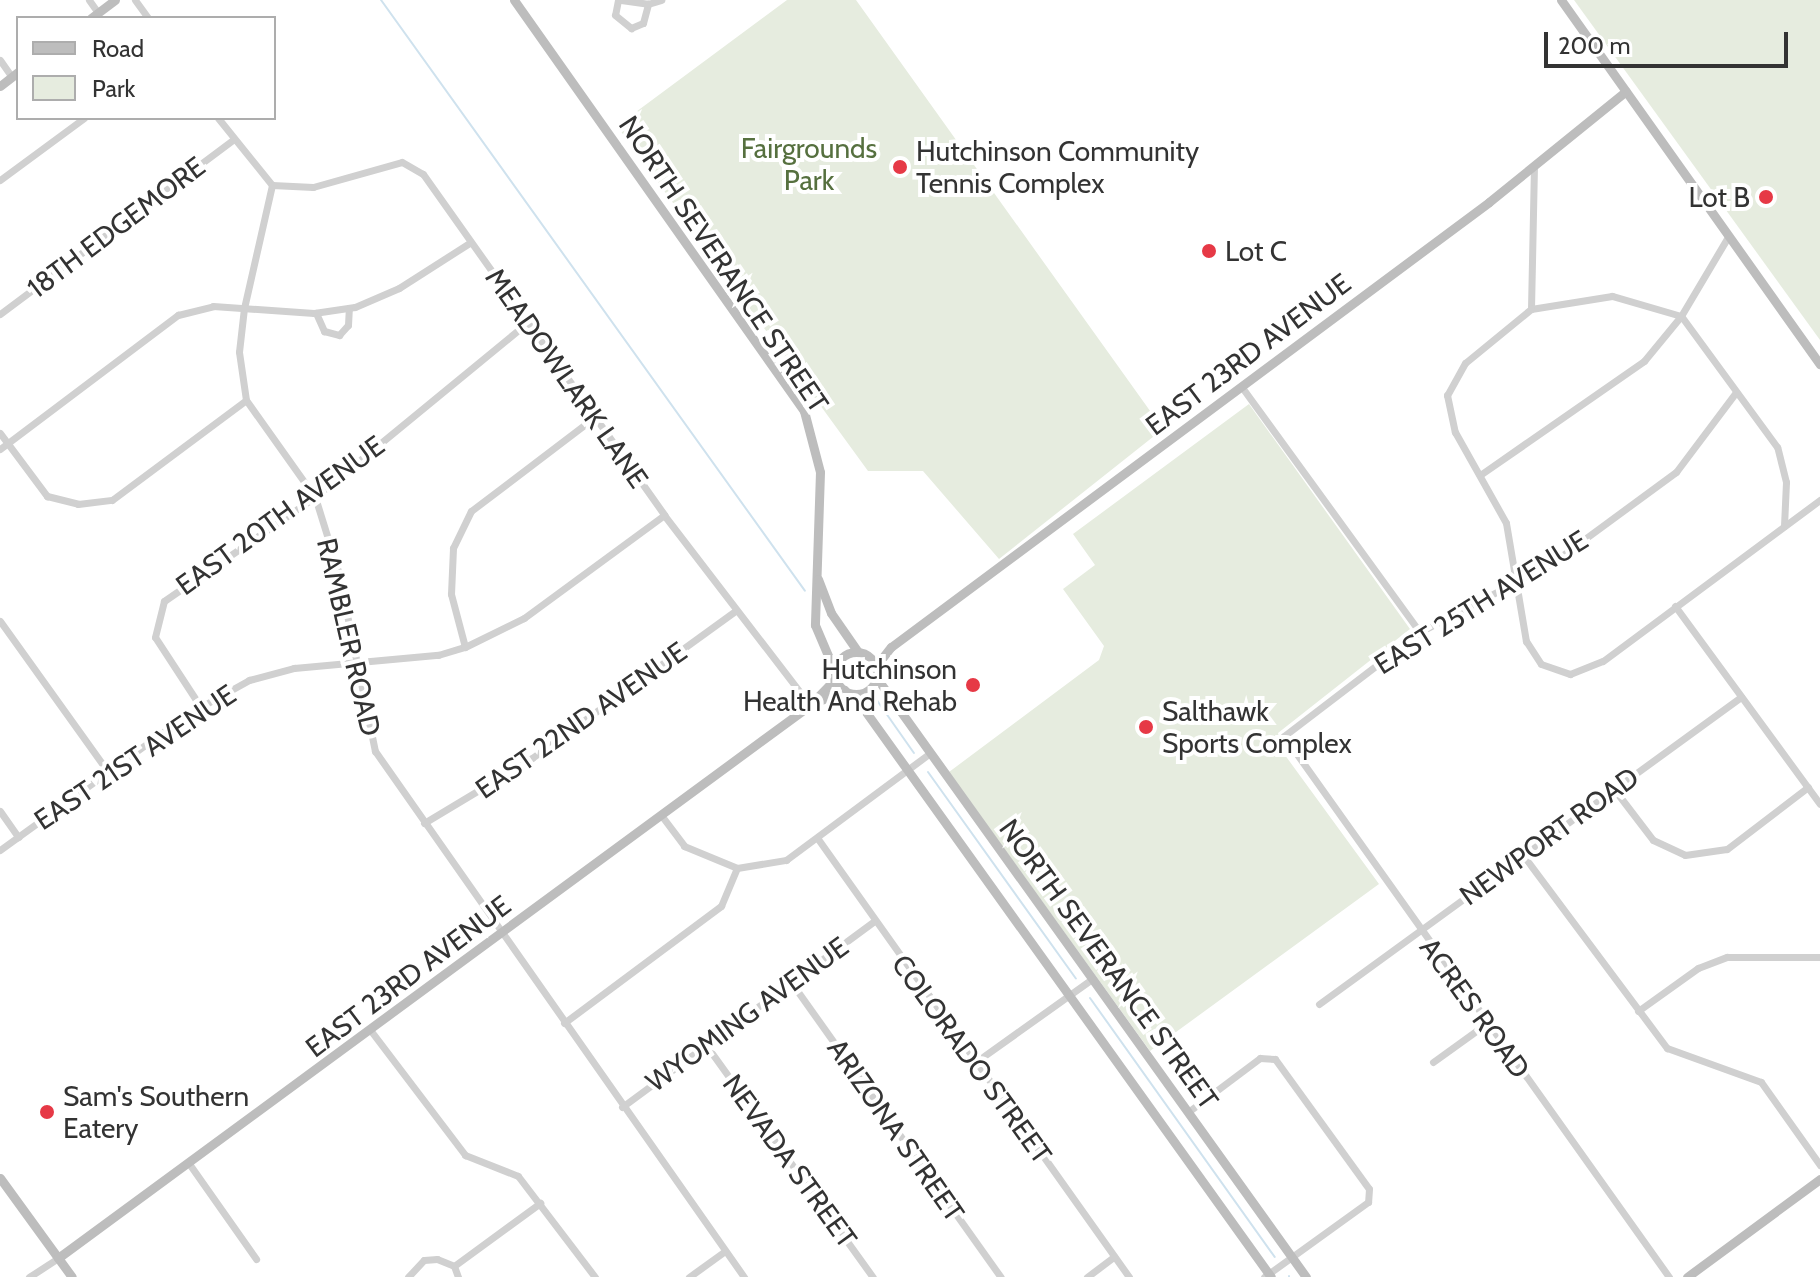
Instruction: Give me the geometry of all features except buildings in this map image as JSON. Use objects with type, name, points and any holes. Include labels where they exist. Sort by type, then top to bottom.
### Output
[{"type":"street","points":[[89,0],[95,15],[115,0]]},
{"type":"street","name":"NORTH SEVERANCE STREET","points":[[514,0],[804,411],[820,472],[815,625],[835,675]]},
{"type":"street","points":[[648,4],[643,23],[631,28],[615,15],[620,0],[648,4],[661,0]]},
{"type":"street","points":[[1561,0],[1820,364]]},
{"type":"street","points":[[0,60],[15,74],[0,86]]},
{"type":"street","name":"EAST 23RD AVENUE","points":[[876,666],[891,647],[1534,166],[1626,91]]},
{"type":"street","points":[[0,180],[81,120]]},
{"type":"street","points":[[219,120],[272,185]]},
{"type":"street","name":"18TH EDGEMORE","points":[[0,314],[233,140]]},
{"type":"street","name":"MEADOWLARK LANE","points":[[272,185],[313,187],[402,162],[423,174],[664,515],[810,705]]},
{"type":"street","points":[[1531,309],[1534,166]]},
{"type":"street","name":"RAMBLER ROAD","points":[[272,185],[244,308],[239,352],[246,400],[315,497],[338,571],[375,751],[744,1277]]},
{"type":"street","points":[[1480,475],[1644,361],[1681,316],[1728,237]]},
{"type":"street","points":[[4,446],[178,315],[213,306],[316,313],[349,308],[399,288],[471,242]]},
{"type":"street","points":[[1784,526],[1786,482],[1777,447],[1681,316],[1612,296],[1531,309],[1465,363],[1447,395],[1455,432],[1506,523],[1526,641],[1541,664],[1570,674],[1603,661],[1820,500]]},
{"type":"street","points":[[316,313],[324,331],[339,335],[348,325],[349,308]]},
{"type":"street","name":"EAST 20TH AVENUE","points":[[200,706],[155,637],[164,601],[315,497],[527,323]]},
{"type":"street","points":[[1241,386],[1420,632]]},
{"type":"street","name":"EAST 25TH AVENUE","points":[[1284,736],[1420,632],[1517,583],[1676,472],[1736,392]]},
{"type":"street","points":[[0,433],[4,446],[47,496],[78,504],[112,500],[246,400]]},
{"type":"street","points":[[465,647],[451,594],[453,548],[471,511],[596,416]]},
{"type":"street","name":"EAST 21ST AVENUE","points":[[0,850],[200,706],[249,680],[294,668],[438,655],[465,647],[524,618],[664,515]]},
{"type":"street","name":"NORTH SEVERANCE STREET","points":[[818,579],[831,613],[861,653]]},
{"type":"street","points":[[1675,606],[1820,804]]},
{"type":"street","name":"EAST 22ND AVENUE","points":[[424,823],[532,758],[735,611]]},
{"type":"street","points":[[0,621],[108,772]]},
{"type":"street","name":"EAST 23RD AVENUE","points":[[861,653],[891,647]]},
{"type":"street","points":[[861,653],[876,666],[876,677],[870,688],[848,692],[835,675],[842,657],[861,653]]},
{"type":"street","name":"EAST 23RD AVENUE","points":[[29,1277],[190,1165],[810,705],[835,675]]},
{"type":"street","name":"NORTH SEVERANCE STREET","points":[[876,677],[1306,1277]]},
{"type":"street","name":"NORTH SEVERANCE STREET","points":[[848,692],[908,770],[1268,1276]]},
{"type":"street","name":"EAST 23RD AVENUE","points":[[810,705],[848,692]]},
{"type":"street","name":"NEWPORT ROAD","points":[[1319,1004],[1741,697]]},
{"type":"street","name":"ACRES ROAD","points":[[1284,736],[1419,931],[1669,1277]]},
{"type":"street","points":[[661,815],[684,846],[737,868],[774,865],[818,839],[930,753]]},
{"type":"street","points":[[1614,789],[1653,840],[1685,855],[1727,849],[1808,787]]},
{"type":"street","points":[[0,811],[18,837]]},
{"type":"street","name":"COLORADO STREET","points":[[818,839],[873,922],[977,1061],[1129,1277]]},
{"type":"street","points":[[1523,855],[1667,1048],[1761,1082],[1820,1165]]},
{"type":"street","points":[[564,1023],[714,912],[729,895],[737,868]]},
{"type":"street","name":"WYOMING AVENUE","points":[[622,1107],[873,922]]},
{"type":"street","points":[[1638,1011],[1698,968],[1727,957],[1820,957]]},
{"type":"street","points":[[977,1061],[1092,979]]},
{"type":"street","name":"ARIZONA STREET","points":[[791,982],[1001,1277]]},
{"type":"street","points":[[1433,1062],[1487,1023]]},
{"type":"street","points":[[371,1031],[465,1155],[518,1176],[595,1277]]},
{"type":"street","name":"NEVADA STREET","points":[[706,1045],[873,1277]]},
{"type":"street","points":[[1188,1112],[1260,1058],[1275,1059],[1369,1189],[1368,1202],[1268,1276]]},
{"type":"street","points":[[190,1165],[256,1259]]},
{"type":"street","points":[[0,1178],[72,1277]]},
{"type":"street","points":[[1687,1277],[1820,1179]]},
{"type":"street","points":[[408,1277],[424,1260],[454,1266],[540,1203]]},
{"type":"street","points":[[689,1277],[725,1251]]},
{"type":"street","points":[[1087,1277],[1114,1257]]},
{"type":"street","points":[[454,1266],[458,1277]]},
{"type":"green space","name":"Fairgrounds Park","points":[[787,0],[856,0],[1163,429],[999,559],[923,471],[868,471],[617,126]]},
{"type":"green space","points":[[1574,0],[1820,0],[1820,340]]},
{"type":"green space","name":"Salthawk Sports Complex","points":[[1249,404],[1410,629],[1278,733],[1282,751],[1379,884],[1150,1051],[949,772],[1099,660],[1104,646],[1063,589],[1095,565],[1073,534]]},
{"type":"waterway","points":[[381,0],[805,591]]},
{"type":"waterway","points":[[876,699],[914,753]]},
{"type":"waterway","points":[[928,772],[1076,979]]},
{"type":"waterway","points":[[1090,998],[1275,1257]]},
{"type":"place","name":"Hutchinson Community Tennis Complex","points":[[900,167]]},
{"type":"place","name":"Lot B","points":[[1766,197]]},
{"type":"place","name":"Lot C","points":[[1209,251]]},
{"type":"place","name":"Hutchinson Health And Rehab","points":[[973,685]]},
{"type":"place","name":"Salthawk Sports Complex","points":[[1146,727]]},
{"type":"place","name":"Sam's Southern Eatery","points":[[47,1112]]}]
